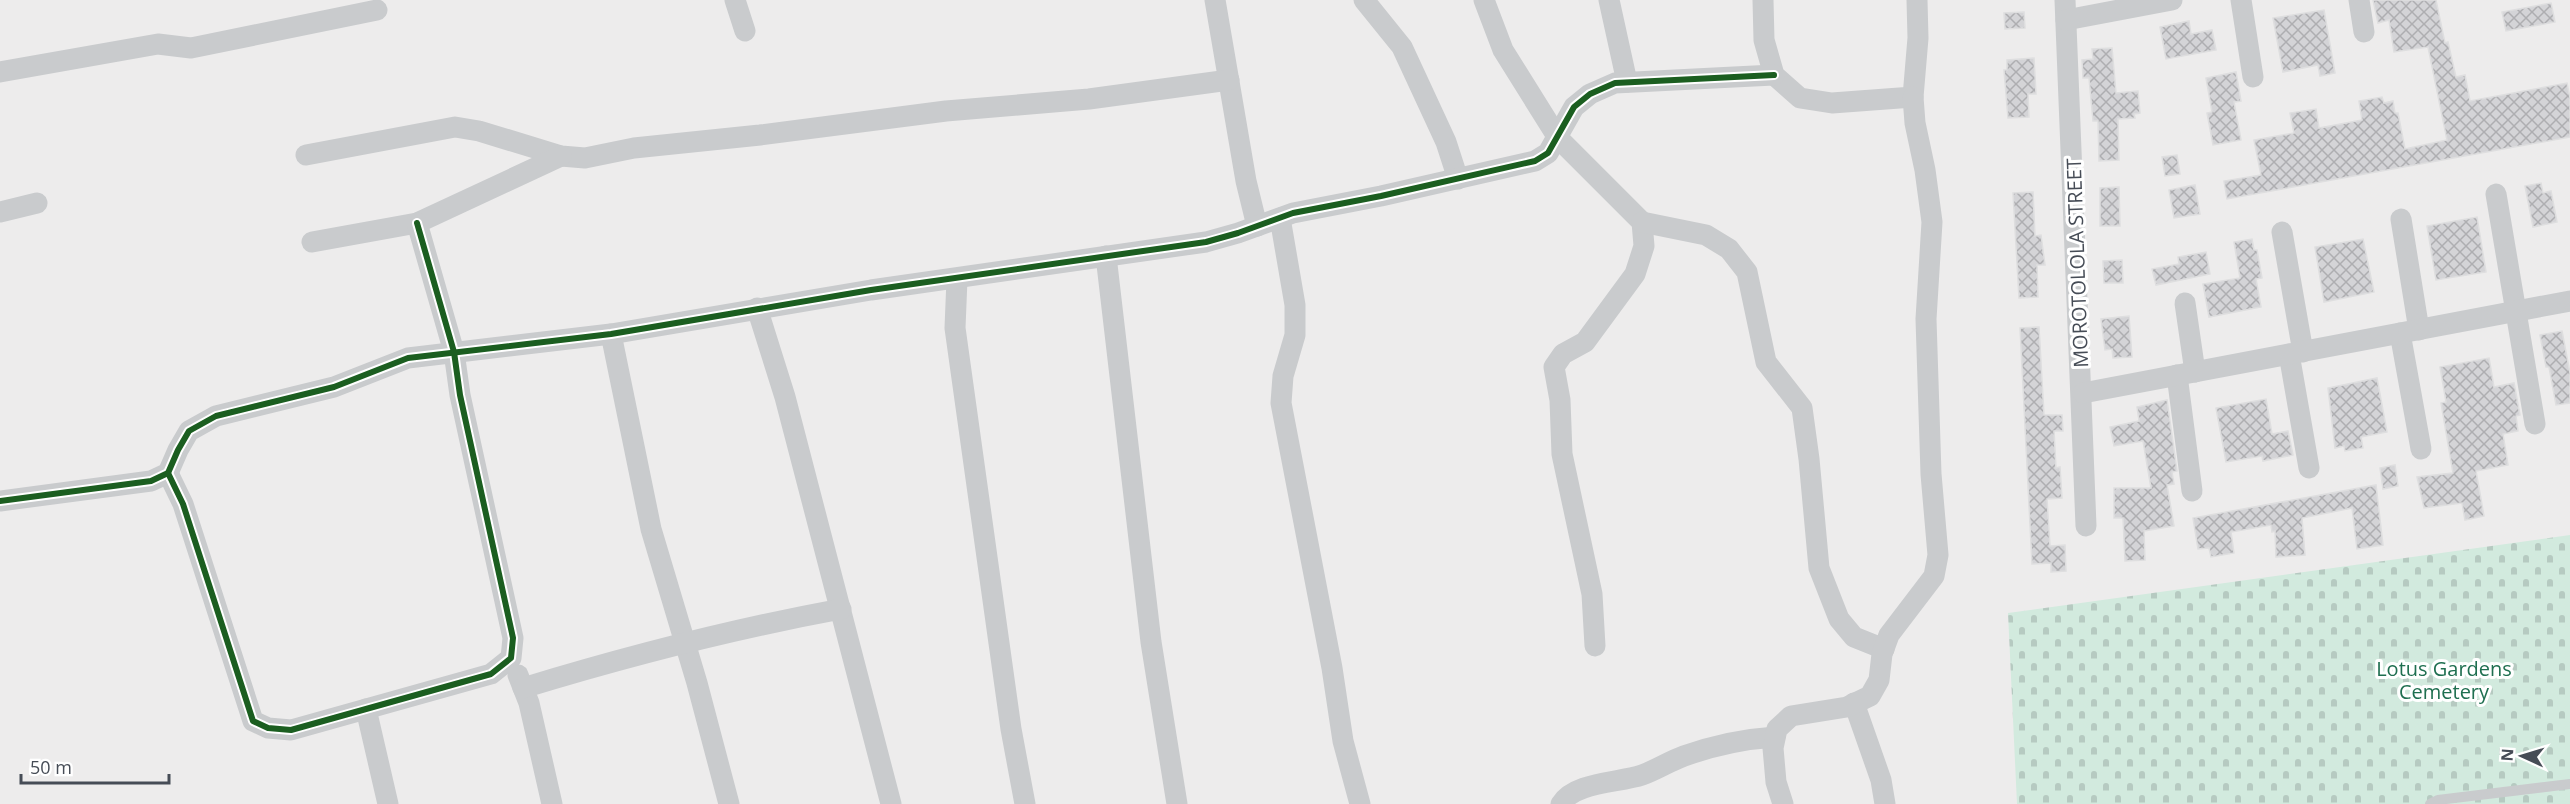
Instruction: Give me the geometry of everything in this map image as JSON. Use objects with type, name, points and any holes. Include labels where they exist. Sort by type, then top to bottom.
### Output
[{"type":"street","points":[[735,0],[745,31]]},
{"type":"street","points":[[1215,0],[1246,182],[1257,226]]},
{"type":"street","points":[[1364,0],[1402,48],[1446,142],[1458,180]]},
{"type":"street","points":[[1484,0],[1503,50],[1558,138],[1642,222],[1706,235],[1729,249],[1747,272],[1766,362],[1802,408],[1819,568],[1839,619],[1854,637],[1884,649]]},
{"type":"street","points":[[1609,0],[1627,82]]},
{"type":"street","points":[[1762,0],[1764,40],[1774,75],[1800,98],[1832,103],[1913,97]]},
{"type":"street","points":[[1783,804],[1776,782],[1773,748],[1777,729],[1791,716],[1854,704],[1870,696],[1879,680],[1889,634],[1934,576],[1938,555],[1931,474],[1926,319],[1932,222],[1925,170],[1915,123],[1913,97],[1918,38],[1917,0]]},
{"type":"street","points":[[2066,10],[2172,0]]},
{"type":"street","points":[[2241,0],[2253,77]]},
{"type":"street","points":[[2359,0],[2364,32]]},
{"type":"street","points":[[0,72],[158,44],[191,48],[377,10]]},
{"type":"street","name":"MOROTOLOLA STREET","points":[[2066,10],[2086,526]]},
{"type":"street","points":[[0,501],[151,481],[168,473],[189,431],[216,416],[334,387],[408,358],[611,334],[757,308],[1206,242],[1280,218],[1458,180],[1534,161],[1548,153],[1558,138],[1565,119],[1574,107],[1590,94],[1615,83],[1774,75]]},
{"type":"street","points":[[306,155],[455,127],[479,131],[561,156],[585,158],[634,148],[760,135],[946,111],[1089,99],[1229,80]]},
{"type":"street","points":[[312,242],[417,223],[561,156]]},
{"type":"street","points":[[2496,194],[2535,424]]},
{"type":"street","points":[[0,212],[36,203]]},
{"type":"street","points":[[1280,218],[1295,304],[1295,334],[1283,376],[1281,404],[1332,668],[1343,741],[1360,804]]},
{"type":"street","points":[[2401,219],[2421,449]]},
{"type":"street","points":[[1595,646],[1592,594],[1562,454],[1560,400],[1554,367],[1563,354],[1585,342],[1635,274],[1644,246],[1642,222]]},
{"type":"street","points":[[417,223],[454,352],[460,395],[513,638],[511,658],[529,704],[552,804]]},
{"type":"street","points":[[2282,232],[2309,468]]},
{"type":"street","points":[[1106,256],[1151,642],[1177,804]]},
{"type":"street","points":[[957,279],[955,328],[1011,729],[1025,804]]},
{"type":"street","points":[[2082,393],[2570,301]]},
{"type":"street","points":[[2185,303],[2192,491]]},
{"type":"street","points":[[757,308],[785,397],[891,804]]},
{"type":"street","points":[[611,334],[651,529],[686,643],[729,804]]},
{"type":"street","points":[[168,473],[183,504],[253,721],[268,728],[291,730],[491,674],[511,658]]},
{"type":"street","points":[[523,688],[612,661],[772,622],[841,609]]},
{"type":"street","points":[[1854,704],[1881,780],[1885,804]]},
{"type":"street","points":[[366,709],[388,804]]},
{"type":"street","points":[[1561,804],[1566,796],[1580,789],[1643,775],[1684,756],[1753,738],[1775,737]]},
{"type":"lane","points":[[2430,804],[2438,800],[2570,784]]},
{"type":"green space","name":"Lotus Gardens Cemetery","points":[[2570,535],[2570,804],[2017,804],[2008,613]]},
{"type":"building","points":[[2373,0],[2436,0],[2445,43],[2448,42],[2456,77],[2465,75],[2470,101],[2567,83],[2570,98],[2570,137],[2227,199],[2224,181],[2261,175],[2254,140],[2294,133],[2290,113],[2316,109],[2319,128],[2362,120],[2359,101],[2382,97],[2384,103],[2393,101],[2395,113],[2398,113],[2405,149],[2447,140],[2428,47],[2394,52],[2389,20],[2378,23]]},
{"type":"building","points":[[2551,3],[2555,22],[2506,31],[2502,12]]},
{"type":"building","points":[[2324,10],[2335,73],[2320,76],[2318,65],[2283,72],[2273,18]]},
{"type":"building","points":[[2024,12],[2025,28],[2005,29],[2004,13]]},
{"type":"building","points":[[2189,21],[2191,34],[2212,30],[2216,50],[2166,59],[2160,27]]},
{"type":"building","points":[[2112,48],[2116,93],[2138,91],[2140,113],[2134,114],[2135,118],[2118,119],[2119,160],[2099,161],[2098,121],[2093,121],[2089,78],[2083,78],[2082,60],[2093,59],[2092,49]]},
{"type":"building","points":[[2034,58],[2036,94],[2028,94],[2029,117],[2008,118],[2004,70],[2007,70],[2007,60]]},
{"type":"building","points":[[2236,72],[2241,101],[2234,102],[2241,140],[2213,145],[2207,113],[2212,112],[2206,78]]},
{"type":"building","points":[[2177,155],[2180,174],[2165,176],[2162,157]]},
{"type":"building","points":[[2541,183],[2543,193],[2551,191],[2557,222],[2533,227],[2525,186]]},
{"type":"building","points":[[2195,185],[2200,214],[2174,218],[2169,190]]},
{"type":"building","points":[[2119,187],[2120,226],[2100,226],[2100,188]]},
{"type":"building","points":[[2033,192],[2035,236],[2041,235],[2045,265],[2037,265],[2038,297],[2019,298],[2013,193]]},
{"type":"building","points":[[2477,217],[2486,272],[2436,280],[2427,226]]},
{"type":"building","points":[[2252,239],[2254,250],[2257,250],[2262,278],[2256,279],[2261,307],[2209,317],[2203,284],[2240,278],[2234,242]]},
{"type":"building","points":[[2363,239],[2374,292],[2324,302],[2315,247]]},
{"type":"building","points":[[2206,252],[2210,274],[2156,285],[2152,269],[2179,264],[2178,257]]},
{"type":"building","points":[[2122,260],[2123,283],[2104,283],[2103,261]]},
{"type":"building","points":[[2129,316],[2132,357],[2113,358],[2112,349],[2105,350],[2101,319]]},
{"type":"building","points":[[2039,327],[2044,415],[2062,415],[2063,431],[2054,431],[2056,468],[2060,467],[2062,498],[2047,499],[2050,546],[2065,545],[2066,571],[2051,572],[2051,563],[2032,564],[2020,328]]},
{"type":"building","points":[[2562,331],[2570,373],[2570,403],[2556,405],[2540,335]]},
{"type":"building","points":[[2489,358],[2494,387],[2514,383],[2520,415],[2516,416],[2518,431],[2503,434],[2508,465],[2476,471],[2484,516],[2465,520],[2462,503],[2424,508],[2417,477],[2453,473],[2441,403],[2446,402],[2440,367]]},
{"type":"building","points":[[2377,378],[2387,432],[2361,437],[2363,448],[2345,451],[2344,446],[2335,448],[2328,388]]},
{"type":"building","points":[[2266,399],[2272,434],[2288,431],[2293,455],[2263,461],[2262,456],[2226,462],[2216,408]]},
{"type":"building","points":[[2167,400],[2177,471],[2172,472],[2174,484],[2167,485],[2174,526],[2144,531],[2145,560],[2125,561],[2123,518],[2114,518],[2114,488],[2151,488],[2143,441],[2114,446],[2110,427],[2139,421],[2137,407]]},
{"type":"building","points":[[2395,465],[2398,486],[2383,489],[2380,468]]},
{"type":"building","points":[[2376,485],[2383,545],[2357,549],[2352,508],[2302,518],[2305,555],[2276,557],[2275,531],[2272,532],[2271,525],[2231,532],[2234,553],[2211,557],[2209,548],[2198,549],[2193,518]]},
{"type":"cycle path","points":[[0,501],[151,481],[168,473],[189,431],[216,416],[334,387],[408,358],[611,334],[871,290],[1206,242],[1293,213],[1381,196],[1535,161],[1548,153],[1574,107],[1590,94],[1615,83],[1774,75]]},
{"type":"cycle path","points":[[168,473],[183,504],[253,721],[268,728],[291,730],[491,674],[511,658],[513,638],[460,395],[454,352],[417,223]]}]
